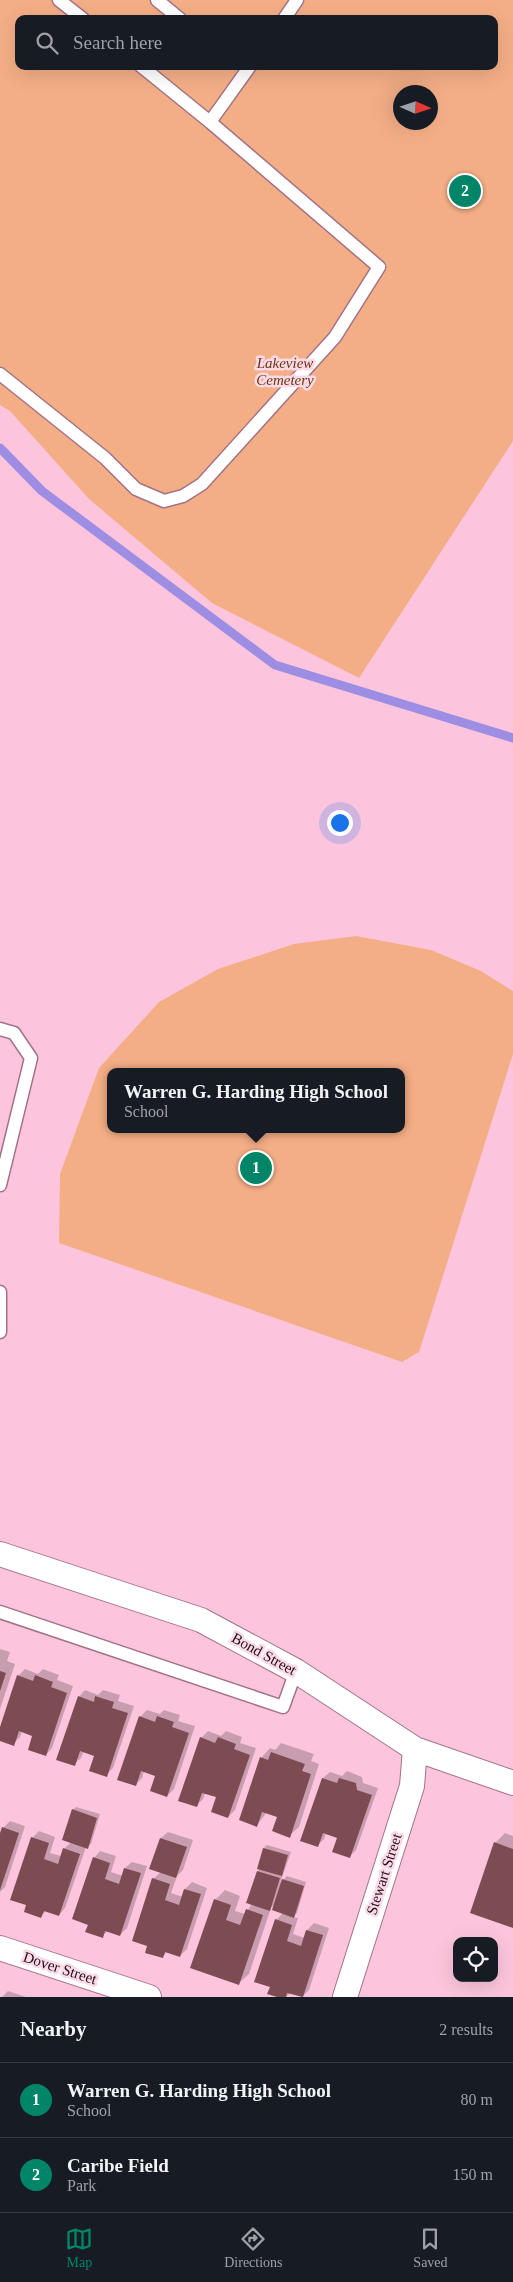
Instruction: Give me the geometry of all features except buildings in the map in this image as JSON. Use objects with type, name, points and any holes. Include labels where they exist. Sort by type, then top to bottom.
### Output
[{"type":"street","name":"Bond Street","points":[[0,1554],[201,1620],[296,1671],[414,1749],[513,1782]]},
{"type":"street","name":"Stewart Street","points":[[345,1997],[412,1786],[414,1749]]},
{"type":"street","name":"Dover Street","points":[[0,1948],[149,1997]]},
{"type":"lane","points":[[60,0],[78,15]]},
{"type":"lane","points":[[157,0],[175,15]]},
{"type":"lane","points":[[287,15],[297,0]]},
{"type":"lane","points":[[0,374],[106,458],[136,489],[164,501],[183,496],[202,484],[335,337],[379,267],[210,122],[146,70]]},
{"type":"lane","points":[[210,122],[244,70]]},
{"type":"lane","points":[[0,1029],[14,1034],[32,1058],[0,1186]]},
{"type":"lane","points":[[0,1292],[0,1332]]},
{"type":"lane","points":[[0,1612],[283,1707],[296,1671]]},
{"type":"green space","name":"Lakeview Cemetery","points":[[0,0],[513,0],[513,441],[359,678],[212,603],[89,499],[10,411],[0,405]]},
{"type":"green space","points":[[356,936],[431,950],[481,971],[513,991],[513,1054],[419,1352],[402,1362],[59,1243],[60,1174],[99,1068],[159,1002],[218,969],[294,944]]},
{"type":"waterway","points":[[0,448],[42,491],[275,665],[513,738]]},
{"type":"place","name":"Caribe Field","points":[[465,191]]},
{"type":"place","name":"Warren G. Harding High School","points":[[256,1168]]}]
